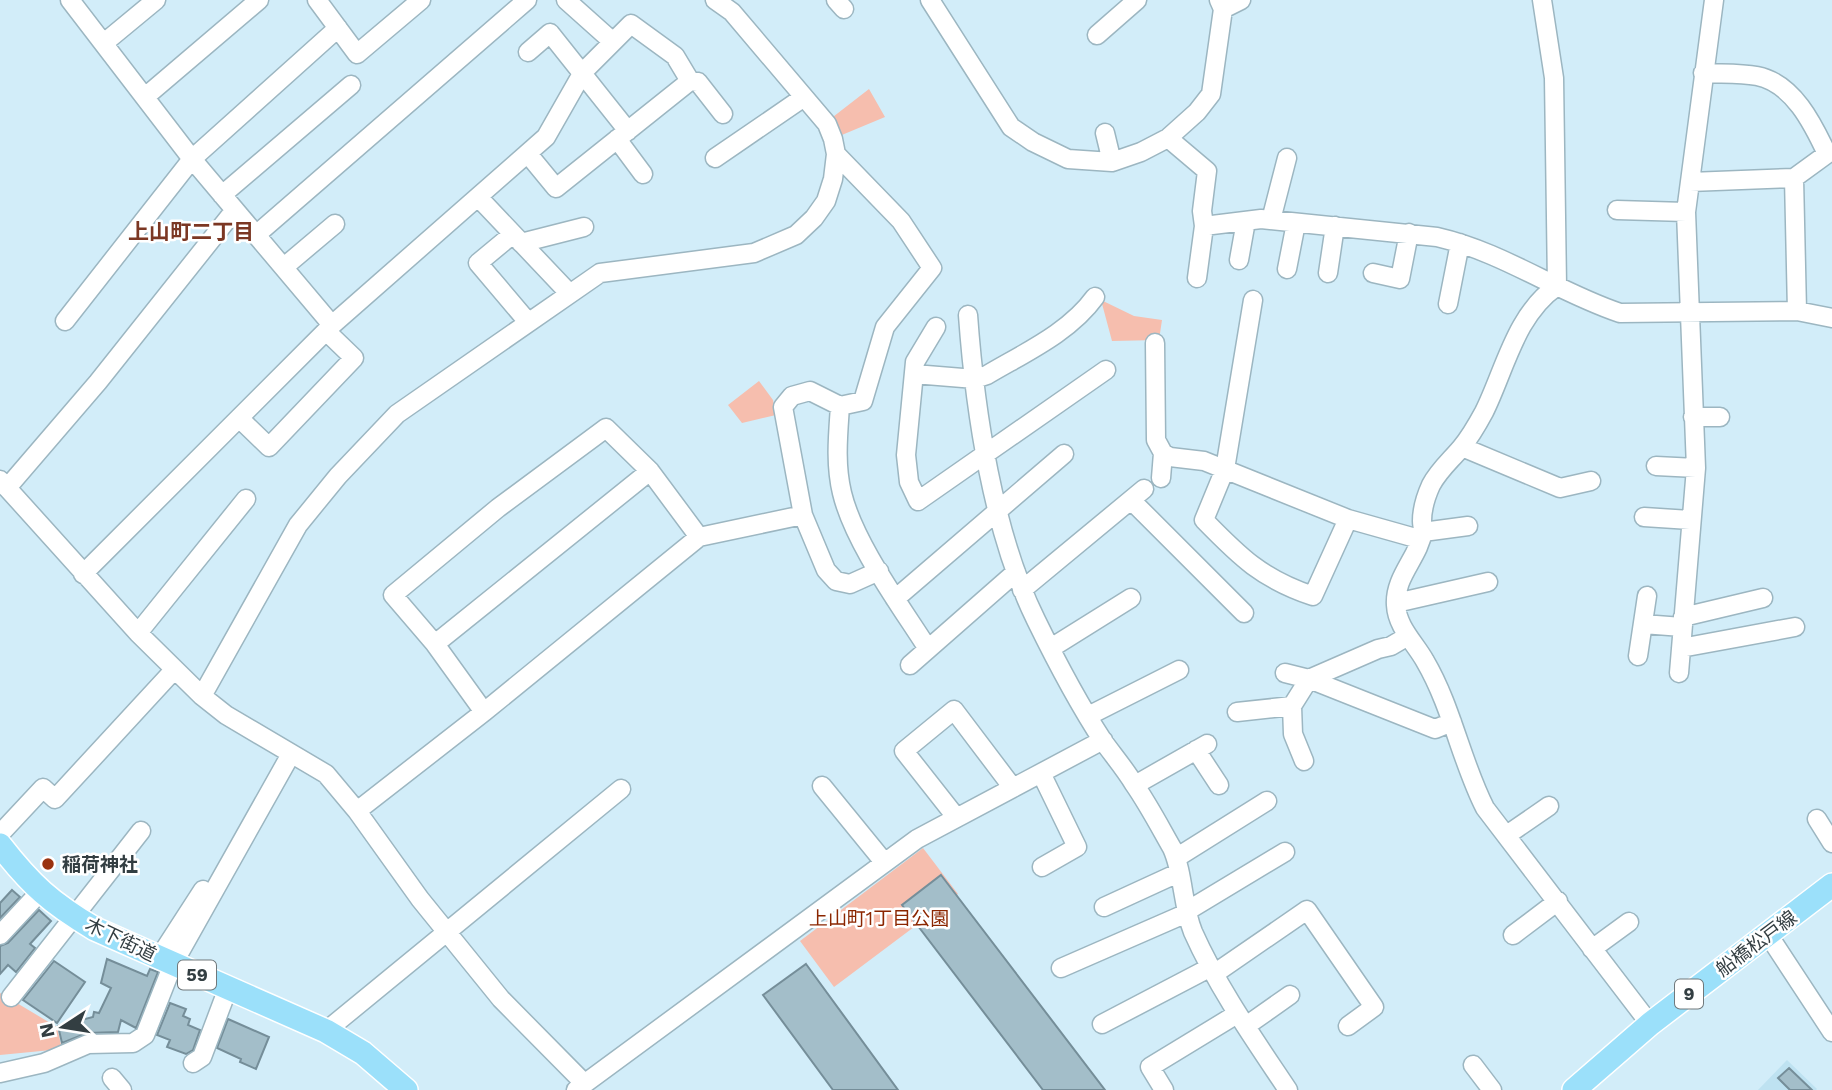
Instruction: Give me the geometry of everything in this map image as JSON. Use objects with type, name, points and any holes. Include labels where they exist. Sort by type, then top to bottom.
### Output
[{"type":"main road","name":"木下街道","points":[[0,845],[40,892],[95,929],[326,1031],[363,1053],[406,1090]]},
{"type":"main road","name":"船橋松戸線","points":[[1574,1090],[1650,1024],[1832,885]]},
{"type":"main road","name":"船橋松戸線","points":[[1808,903],[1832,894]]},
{"type":"street","points":[[70,0],[192,159],[234,211],[285,267],[354,358],[269,447],[239,418]]},
{"type":"street","points":[[104,43],[156,0]]},
{"type":"street","points":[[145,97],[259,0]]},
{"type":"street","points":[[326,4],[338,28],[358,54],[421,0]]},
{"type":"street","points":[[256,235],[527,0]]},
{"type":"street","points":[[566,0],[613,42]]},
{"type":"street","points":[[202,696],[298,525],[338,476],[397,414],[600,273],[754,254],[796,234],[814,218],[826,201],[833,179],[836,154],[827,124],[732,12],[715,0]]},
{"type":"street","points":[[930,0],[1011,127],[1033,142],[1068,159],[1112,162],[1141,152],[1168,138],[1197,112],[1211,94],[1221,5],[1241,0]]},
{"type":"street","points":[[1097,35],[1137,0]]},
{"type":"street","points":[[1542,0],[1555,79],[1557,286]]},
{"type":"street","points":[[1679,673],[1696,468],[1686,212],[1714,0]]},
{"type":"street","points":[[83,574],[329,328],[546,137],[583,72],[631,24],[675,56],[690,80],[698,82],[723,114]]},
{"type":"street","points":[[65,321],[192,159],[338,28]]},
{"type":"street","points":[[528,52],[550,33],[583,72],[623,135],[643,174]]},
{"type":"street","points":[[1690,182],[1794,178],[1827,154],[1790,92],[1760,77],[1703,73]]},
{"type":"street","points":[[528,153],[556,188],[690,80]]},
{"type":"street","points":[[222,195],[351,85]]},
{"type":"street","points":[[715,158],[804,97]]},
{"type":"street","points":[[1105,133],[1112,162]]},
{"type":"street","points":[[1168,138],[1208,171],[1197,278]]},
{"type":"street","points":[[836,154],[901,221],[932,268],[885,327],[863,401],[840,406],[810,391],[792,396],[783,407],[803,515],[826,570],[836,581],[850,584],[879,571]]},
{"type":"street","points":[[1271,219],[1287,158]]},
{"type":"street","points":[[1794,178],[1797,311]]},
{"type":"street","points":[[478,197],[569,293]]},
{"type":"street","points":[[1616,210],[1686,212]]},
{"type":"street","points":[[234,211],[98,382],[4,484],[138,633],[202,696],[226,715],[326,774],[357,811],[419,899],[501,999],[580,1086],[917,839],[1102,740]]},
{"type":"street","points":[[1204,226],[1271,219],[1409,233],[1460,243],[1508,261],[1620,313],[1797,311],[1832,318]]},
{"type":"street","points":[[1240,260],[1245,221]]},
{"type":"street","points":[[1287,269],[1296,223]]},
{"type":"street","points":[[285,267],[335,224]]},
{"type":"street","points":[[1328,273],[1335,226]]},
{"type":"street","points":[[528,322],[478,262],[517,239],[584,227]]},
{"type":"street","points":[[1373,274],[1400,279],[1409,233]]},
{"type":"street","points":[[1448,304],[1460,243]]},
{"type":"street","points":[[1557,286],[1546,293],[1532,309],[1515,340],[1481,417],[1430,488],[1423,505],[1421,536],[1399,582],[1397,612],[1408,636],[1426,661],[1485,808],[1650,1024]]},
{"type":"street","points":[[914,374],[975,379],[986,375],[1069,324],[1083,313],[1095,297]]},
{"type":"street","points":[[1252,300],[1225,469],[1204,520],[1245,562],[1288,588],[1313,596],[1348,519]]},
{"type":"street","points":[[968,315],[986,451],[998,510],[1019,581],[1051,649],[1088,716],[1135,785],[1177,866],[1192,930],[1213,970],[1288,1090]]},
{"type":"street","points":[[936,327],[915,362],[906,455],[909,482],[918,501],[986,451],[1106,370]]},
{"type":"street","points":[[1156,343],[1156,440],[1163,453],[1170,457],[1204,461],[1348,519],[1421,536],[1468,526]]},
{"type":"street","points":[[840,406],[837,457],[842,493],[855,527],[879,571],[928,649]]},
{"type":"street","points":[[1693,417],[1720,417]]},
{"type":"street","points":[[484,712],[435,644],[393,596],[498,508],[606,428],[650,471],[699,537]]},
{"type":"street","points":[[1462,447],[1560,488],[1591,481]]},
{"type":"street","points":[[1161,478],[1163,453]]},
{"type":"street","points":[[895,599],[1064,454]]},
{"type":"street","points":[[1656,466],[1696,468]]},
{"type":"street","points":[[435,644],[650,471]]},
{"type":"street","points":[[910,665],[1138,494],[1244,613]]},
{"type":"street","points":[[138,633],[246,499]]},
{"type":"street","points":[[357,811],[484,712],[699,537],[803,515]]},
{"type":"street","points":[[1644,517],[1690,520]]},
{"type":"street","points":[[1396,603],[1488,582]]},
{"type":"street","points":[[1639,656],[1647,596]]},
{"type":"street","points":[[1051,649],[1131,598]]},
{"type":"street","points":[[1643,624],[1682,622],[1763,598]]},
{"type":"street","points":[[1681,648],[1795,627]]},
{"type":"street","points":[[1304,761],[1293,734],[1292,706],[1309,679],[1391,646],[1408,636]]},
{"type":"street","points":[[0,834],[43,788],[55,799],[174,670]]},
{"type":"street","points":[[1088,716],[1179,670]]},
{"type":"street","points":[[1285,673],[1309,679],[1435,729],[1452,723]]},
{"type":"street","points":[[1237,712],[1292,706]]},
{"type":"street","points":[[956,817],[904,751],[954,710],[1013,788]]},
{"type":"street","points":[[1135,785],[1201,747],[1219,785]]},
{"type":"street","points":[[0,1073],[44,1063],[88,1044],[133,1043],[145,1035],[166,961],[237,850],[291,754]]},
{"type":"street","points":[[1041,774],[1077,847],[1042,867]]},
{"type":"street","points":[[822,786],[884,862]]},
{"type":"street","points":[[326,1031],[621,789]]},
{"type":"street","points":[[1104,908],[1177,866],[1267,801]]},
{"type":"street","points":[[1507,835],[1549,806]]},
{"type":"street","points":[[1817,819],[1832,843]]},
{"type":"street","points":[[11,997],[141,831]]},
{"type":"street","points":[[1061,968],[1187,912],[1285,852]]},
{"type":"street","points":[[0,936],[40,892]]},
{"type":"street","points":[[1513,934],[1558,901]]},
{"type":"street","points":[[1102,1024],[1213,970],[1307,910],[1374,1007],[1348,1026]]},
{"type":"street","points":[[1592,949],[1629,922]]},
{"type":"street","points":[[1767,933],[1832,1032]]},
{"type":"street","points":[[193,1063],[202,1057],[228,988]]},
{"type":"street","points":[[1164,1090],[1150,1067],[1290,995]]},
{"type":"street","points":[[1473,1065],[1492,1090]]},
{"type":"shaded area","points":[[1787,1060],[1817,1089],[1758,1090]]},
{"type":"green space","points":[[869,89],[885,117],[837,137],[829,120]]},
{"type":"green space","points":[[1101,300],[1134,316],[1162,320],[1159,340],[1112,341]]},
{"type":"green space","points":[[759,381],[773,400],[776,415],[742,423],[728,405]]},
{"type":"green space","name":"上山町1丁目公園","points":[[923,848],[958,894],[834,987],[800,941]]},
{"type":"green space","points":[[0,993],[57,1027],[62,1049],[0,1055]]},
{"type":"building","points":[[941,875],[1105,1090],[1043,1090],[902,905]]},
{"type":"building","points":[[12,890],[20,897],[0,918],[0,903]]},
{"type":"building","points":[[39,910],[51,921],[30,944],[35,948],[16,972],[8,965],[0,974],[0,946],[8,943]]},
{"type":"building","points":[[107,959],[147,976],[150,969],[158,972],[136,1028],[121,1020],[118,1032],[87,1033],[62,1043],[58,1026],[93,1017],[94,1012],[99,1013],[111,988],[101,983]]},
{"type":"building","points":[[54,961],[85,982],[57,1023],[23,1000]]},
{"type":"building","points":[[806,964],[898,1090],[833,1090],[763,995]]},
{"type":"building","points":[[170,1003],[186,1009],[183,1016],[190,1019],[188,1025],[200,1030],[193,1050],[186,1054],[167,1047],[170,1040],[157,1035]]},
{"type":"building","points":[[228,1019],[269,1037],[256,1069],[217,1048]]},
{"type":"building","points":[[1789,1068],[1812,1090],[1790,1090],[1778,1078]]},
{"type":"place","name":"稲荷神社","points":[[48,864]]},
{"type":"district","name":"上山町二丁目","points":[[191,232]]}]
